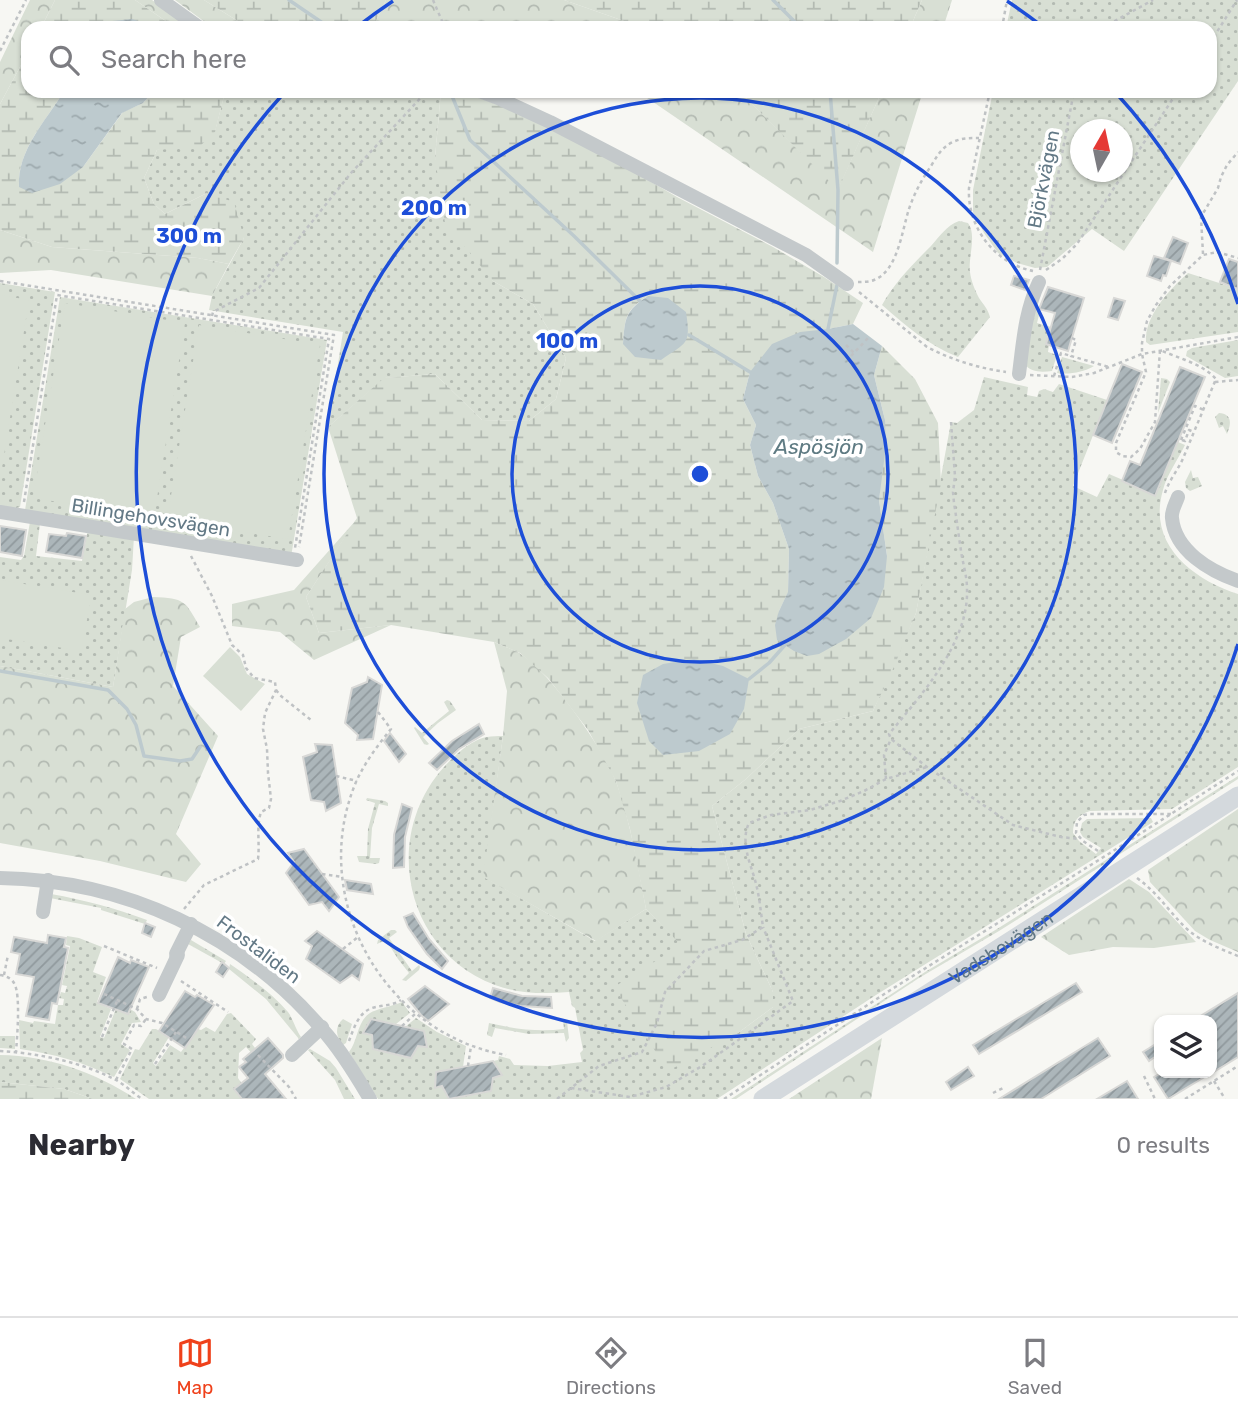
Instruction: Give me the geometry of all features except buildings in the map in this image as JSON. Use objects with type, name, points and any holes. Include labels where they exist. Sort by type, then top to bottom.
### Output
[{"type":"main road","name":"Vadsbovägen","points":[[763,1099],[1238,796]]},
{"type":"street","points":[[161,0],[190,21]]},
{"type":"street","points":[[497,98],[550,122],[806,255],[847,284]]},
{"type":"street","points":[[1019,374],[1028,312],[1040,277]]},
{"type":"street","points":[[1178,496],[1171,516],[1185,548],[1197,560],[1238,581]]},
{"type":"street","name":"Billingehovsvägen","points":[[0,512],[295,560]]},
{"type":"street","name":"Frostaliden","points":[[0,878],[48,880],[114,894],[184,921],[230,947],[265,974],[321,1027],[341,1052],[370,1099]]},
{"type":"street","points":[[43,912],[48,880]]},
{"type":"street","points":[[154,996],[177,955],[184,921]]},
{"type":"street","points":[[292,1055],[321,1027]]},
{"type":"path","points":[[0,51],[26,0]]},
{"type":"path","points":[[433,0],[442,21]]},
{"type":"path","points":[[1003,21],[1007,0]]},
{"type":"path","points":[[1115,21],[1153,0]]},
{"type":"path","points":[[1217,32],[1237,0]]},
{"type":"path","points":[[212,316],[213,312],[259,288],[351,173],[420,98]]},
{"type":"path","points":[[988,98],[969,188],[971,215],[997,254],[1040,277],[1077,244],[1173,98]]},
{"type":"path","name":"Björkvägen","points":[[1040,277],[1073,98]]},
{"type":"path","points":[[847,284],[873,281],[884,273],[896,253],[909,208],[941,150],[952,142],[979,138]]},
{"type":"path","points":[[1203,256],[1201,217],[1218,188],[1227,165],[1238,152]]},
{"type":"path","points":[[1238,258],[1217,252],[1203,256],[1170,286],[1156,305],[1147,321],[1142,343],[1146,372],[1116,443],[1116,452],[1131,457],[1140,449],[1155,422],[1160,350],[1202,368],[1214,376],[1215,382],[1238,380]]},
{"type":"path","points":[[0,281],[334,335],[295,560]]},
{"type":"path","points":[[21,515],[57,295],[329,339],[295,560]]},
{"type":"path","points":[[846,345],[852,354],[869,337]]},
{"type":"path","points":[[1071,356],[1076,340],[1072,338]]},
{"type":"path","points":[[1054,376],[1061,353],[1109,367]]},
{"type":"path","points":[[1195,432],[1189,430],[1185,441],[1180,439],[1195,406],[1204,410]]},
{"type":"path","points":[[951,422],[955,476],[953,492],[967,588],[966,605],[958,636],[950,651],[889,734],[891,740],[1013,825],[1060,837],[1080,839]]},
{"type":"path","points":[[184,541],[212,596],[232,645],[243,655],[246,668],[254,678],[275,682],[276,690],[281,696],[311,720]]},
{"type":"path","points":[[184,921],[190,901],[204,885],[258,859],[258,822],[261,812],[269,807],[271,799],[263,729],[265,713],[276,690]]},
{"type":"path","points":[[378,712],[391,729],[357,780],[344,823],[342,842],[343,877],[348,906],[358,937],[382,979],[415,1014],[471,1046],[506,1055]]},
{"type":"path","points":[[886,779],[884,755],[891,740]]},
{"type":"path","points":[[570,1088],[630,1097],[666,1087],[702,1066],[793,1002],[763,927],[745,836],[750,823],[771,815],[810,810],[840,801],[886,779],[928,767]]},
{"type":"path","points":[[724,1099],[892,989],[1238,771]]},
{"type":"path","points":[[336,776],[357,780]]},
{"type":"path","points":[[1098,851],[1080,839],[1076,833],[1075,827],[1084,815],[1171,814]]},
{"type":"path","points":[[322,874],[343,877]]},
{"type":"path","points":[[1137,878],[1153,890],[1189,931],[1238,956]]},
{"type":"path","points":[[557,1099],[599,1066],[642,1052],[657,1023],[665,992],[704,951],[742,940],[763,927]]},
{"type":"path","points":[[342,949],[358,937]]},
{"type":"path","points":[[8,955],[2,975],[13,981],[18,992],[16,1052]]},
{"type":"path","points":[[104,995],[137,1009],[146,1019],[162,1023],[188,1040]]},
{"type":"path","points":[[137,1009],[140,999],[154,996]]},
{"type":"path","points":[[102,1037],[117,1000]]},
{"type":"path","points":[[341,1052],[348,1046],[354,1026],[362,1014],[372,1008],[388,1006],[401,1000]]},
{"type":"path","points":[[402,1026],[415,1014]]},
{"type":"path","points":[[116,1080],[132,1049],[124,1044],[134,1025],[141,1027],[146,1019]]},
{"type":"path","points":[[155,1064],[176,1032]]},
{"type":"path","points":[[468,1066],[471,1046]]},
{"type":"path","points":[[0,1051],[57,1059],[116,1080],[142,1099]]},
{"type":"path","points":[[258,1055],[289,1087],[296,1099]]},
{"type":"path","points":[[1185,1099],[1238,1066]]},
{"type":"path","points":[[1144,1076],[1155,1099]]},
{"type":"path","points":[[1214,1082],[1225,1099]]},
{"type":"path","points":[[993,1093],[1003,1088]]},
{"type":"green space","points":[[30,0],[55,0],[44,21],[21,21],[21,65],[0,104],[0,62]]},
{"type":"green space","points":[[55,0],[135,0],[166,21],[112,21],[44,21]]},
{"type":"green space","points":[[135,0],[152,0],[182,21],[166,21]]},
{"type":"green space","points":[[175,0],[204,0],[238,21],[204,21]]},
{"type":"green space","points":[[204,0],[386,0],[376,21],[238,21]]},
{"type":"green space","points":[[386,0],[564,0],[624,21],[376,21]]},
{"type":"green space","points":[[564,0],[922,0],[913,21],[624,21]]},
{"type":"green space","points":[[922,0],[952,0],[945,21],[913,21]]},
{"type":"green space","points":[[1012,0],[1238,0],[1238,81],[1124,251],[1092,229],[1047,267],[1035,268],[1017,263],[998,253],[973,212],[973,190],[992,98],[1217,98],[1217,21],[1008,21]]},
{"type":"green space","points":[[21,65],[21,98],[59,98],[28,148],[20,173],[19,187],[83,167],[123,112],[148,98],[224,98],[215,132],[200,146],[157,150],[144,178],[154,204],[165,214],[207,193],[234,202],[244,238],[229,264],[198,258],[52,247],[0,230],[0,104]]},
{"type":"green space","points":[[223,98],[440,98],[435,158],[493,281],[533,304],[566,358],[556,399],[529,421],[482,420],[435,374],[385,378],[328,427],[343,332],[209,310],[212,296],[244,238],[207,193],[165,214],[154,204],[144,178],[157,150],[215,131]]},
{"type":"green space","points":[[440,98],[479,98],[511,109],[600,152],[677,197],[773,247],[863,303],[853,324],[828,329],[750,372],[743,399],[756,425],[750,445],[758,476],[773,503],[789,549],[788,593],[779,611],[887,556],[879,500],[885,420],[874,375],[882,346],[915,379],[938,423],[941,483],[916,613],[873,711],[799,729],[746,779],[712,806],[746,934],[773,992],[773,1007],[738,1033],[668,1071],[614,987],[681,945],[646,909],[630,829],[616,781],[588,730],[548,678],[520,653],[494,642],[391,625],[319,633],[306,597],[357,518],[328,427],[384,378],[435,374],[482,420],[529,421],[556,399],[566,358],[533,304],[493,281],[445,223],[435,158]],"holes":[[[648,296],[623,344],[631,310]]]},
{"type":"green space","points":[[647,98],[746,98],[838,189],[879,98],[921,98],[873,252]]},
{"type":"green space","points":[[746,98],[879,98],[838,190]]},
{"type":"green space","points":[[959,221],[968,223],[971,228],[970,266],[973,285],[990,317],[958,357],[927,341],[882,305],[911,267],[947,228]]},
{"type":"green space","points":[[0,230],[52,247],[198,258],[229,264],[212,296],[51,270],[0,273]]},
{"type":"green space","points":[[1188,273],[1238,289],[1238,332],[1150,345],[1146,342],[1149,322],[1166,295]]},
{"type":"green space","points":[[0,283],[55,292],[20,507],[10,510],[0,509]]},
{"type":"green space","points":[[0,295],[29,300],[0,480]]},
{"type":"green space","points":[[60,297],[327,340],[291,557],[25,510]]},
{"type":"green space","points":[[65,303],[185,323],[154,517],[33,498]]},
{"type":"green space","points":[[1034,309],[1040,311],[1037,323],[1051,327],[1046,344],[1049,345],[1048,352],[1057,355],[1052,371],[1033,370],[1025,364]]},
{"type":"green space","points":[[199,325],[320,345],[288,539],[167,520]]},
{"type":"green space","points":[[1238,340],[1238,376],[1225,378],[1186,356],[1187,351],[1192,348]]},
{"type":"green space","points":[[1062,357],[1094,366],[1066,374],[1057,373]]},
{"type":"green space","points":[[984,377],[1028,387],[1027,395],[1037,397],[1039,391],[1044,389],[1053,392],[1059,384],[1107,400],[1073,486],[1097,497],[1109,474],[1155,496],[1178,442],[1185,445],[1163,490],[1160,509],[1162,527],[1177,557],[1190,569],[1238,594],[1238,767],[1172,809],[1090,811],[1082,814],[1075,822],[1073,833],[1096,854],[1101,848],[1083,837],[1080,832],[1082,823],[1087,819],[1151,818],[1153,822],[876,995],[717,1099],[378,1099],[349,1052],[366,1017],[402,1002],[410,1013],[396,1024],[371,1019],[363,1033],[372,1035],[373,1049],[411,1057],[418,1046],[427,1047],[424,1031],[405,1027],[416,1018],[466,1046],[463,1067],[436,1072],[435,1088],[501,1075],[493,1061],[498,1060],[499,1056],[510,1059],[514,1065],[548,1066],[582,1062],[580,1053],[583,1050],[569,992],[523,992],[495,985],[464,969],[440,946],[423,920],[412,890],[409,858],[413,826],[424,795],[453,758],[481,738],[503,736],[484,877],[595,941],[646,909],[682,945],[738,1033],[773,1007],[773,992],[746,934],[712,806],[746,779],[799,729],[873,711],[916,613],[951,422],[957,423],[974,410]]},
{"type":"green space","points":[[1161,378],[1170,382],[1158,413]]},
{"type":"green space","points":[[1219,413],[1229,418],[1227,434],[1223,426],[1219,428],[1215,417]]},
{"type":"green space","points":[[1191,470],[1193,478],[1198,477],[1202,486],[1190,491],[1185,482]]},
{"type":"green space","points":[[357,519],[306,597],[319,633],[391,625],[314,660],[280,632],[232,626],[232,604],[294,590]]},
{"type":"green space","points":[[30,522],[40,523],[36,556],[82,561],[88,529],[134,536],[132,570],[113,687],[0,666],[0,557],[21,560]]},
{"type":"green space","points":[[0,580],[91,595],[82,651],[0,638]]},
{"type":"green space","points":[[153,597],[172,598],[183,603],[200,627],[181,637],[173,686],[218,736],[176,834],[201,864],[186,882],[100,861],[0,843],[0,666],[113,687],[125,609],[134,602]]},
{"type":"green space","points":[[494,642],[519,653],[531,662],[560,693],[601,752],[617,784],[630,830],[646,909],[596,941],[483,877],[507,691]]},
{"type":"green space","points":[[230,647],[240,657],[247,674],[265,684],[241,711],[203,676]]},
{"type":"green space","points":[[447,700],[456,710],[423,737],[429,744],[424,744],[414,728],[422,733],[449,711],[444,702]]},
{"type":"green space","points":[[1238,776],[1238,779],[999,931],[919,978],[736,1099],[731,1099],[925,972]]},
{"type":"green space","points":[[367,798],[388,803],[388,806],[379,804],[372,828],[370,858],[380,858],[376,864],[359,862],[357,856],[367,856],[368,829],[375,803],[366,800]]},
{"type":"green space","points":[[1238,809],[1238,952],[1195,931],[1150,882],[1148,870]]},
{"type":"green space","points":[[1129,879],[1149,892],[1196,942],[1154,948],[1113,947],[1069,955],[1041,937]]},
{"type":"green space","points":[[51,894],[147,920],[145,924],[101,908],[50,898]]},
{"type":"green space","points":[[391,930],[397,932],[389,938],[412,971],[419,965],[420,967],[406,981],[402,980],[409,973],[386,940],[377,944],[378,940]]},
{"type":"green space","points":[[67,936],[102,947],[93,972],[106,977],[97,1002],[111,1009],[100,1037],[104,1038],[116,1009],[128,1014],[130,1009],[141,1022],[132,1023],[121,1044],[130,1050],[114,1077],[68,1059],[20,1049],[19,1020],[55,1024],[58,1005],[63,1005],[64,999],[59,998],[61,992],[65,993],[67,986],[62,985],[70,946],[66,945]]},
{"type":"green space","points":[[191,940],[226,961],[224,964],[188,944]]},
{"type":"green space","points":[[230,964],[282,1005],[301,1037],[299,1039],[266,999],[229,969]]},
{"type":"green space","points":[[231,1013],[256,1039],[252,1044],[259,1053],[255,1057],[246,1047],[239,1053],[238,1078],[252,1099],[149,1099],[120,1079],[135,1049],[139,1050],[152,1029],[169,1037],[153,1063],[156,1066],[170,1045],[181,1052],[198,1029],[206,1027],[215,1032],[227,1014]]},
{"type":"green space","points":[[343,1019],[352,1024],[343,1045],[337,1032]]},
{"type":"green space","points":[[563,1020],[567,1022],[569,1038],[566,1042],[564,1033],[529,1034],[495,1028],[492,1037],[487,1035],[489,1023],[554,1030],[564,1029]]},
{"type":"green space","points":[[0,1036],[15,1036],[15,1049],[0,1048]]},
{"type":"green space","points":[[882,1038],[871,1099],[789,1099]]},
{"type":"green space","points":[[308,1050],[330,1061],[355,1099],[344,1099],[335,1080]]},
{"type":"green space","points":[[0,1055],[36,1058],[71,1067],[88,1073],[136,1099],[93,1099],[64,1089],[0,1082]]},
{"type":"green space","points":[[0,1082],[64,1089],[93,1099],[0,1099]]},
{"type":"water","points":[[59,98],[148,98],[122,113],[83,167],[60,184],[32,193],[19,187],[23,161],[34,136]]},
{"type":"water","points":[[648,296],[668,298],[686,312],[688,331],[685,342],[661,360],[635,357],[623,344],[628,316],[635,306]]},
{"type":"water","name":"Aspösjön","points":[[853,324],[882,346],[874,375],[885,420],[886,446],[879,500],[887,556],[884,587],[871,618],[846,639],[819,654],[807,656],[777,640],[775,625],[788,592],[789,549],[773,503],[758,476],[750,445],[756,425],[743,399],[750,372],[772,344],[800,332]]},
{"type":"water","points":[[694,659],[723,666],[749,679],[744,709],[730,734],[699,751],[663,755],[649,741],[637,703],[643,675],[663,664]]},
{"type":"waterway","points":[[289,0],[320,21]]},
{"type":"waterway","points":[[773,0],[794,21]]},
{"type":"waterway","points":[[453,98],[470,140],[640,301]]},
{"type":"waterway","points":[[831,98],[838,190],[837,263]]},
{"type":"waterway","points":[[828,329],[837,285]]},
{"type":"waterway","points":[[689,335],[750,372]]},
{"type":"waterway","points":[[749,679],[769,663],[785,645]]},
{"type":"waterway","points":[[0,671],[108,690],[127,709],[136,725],[144,756],[180,761],[192,759],[200,747]]}]
